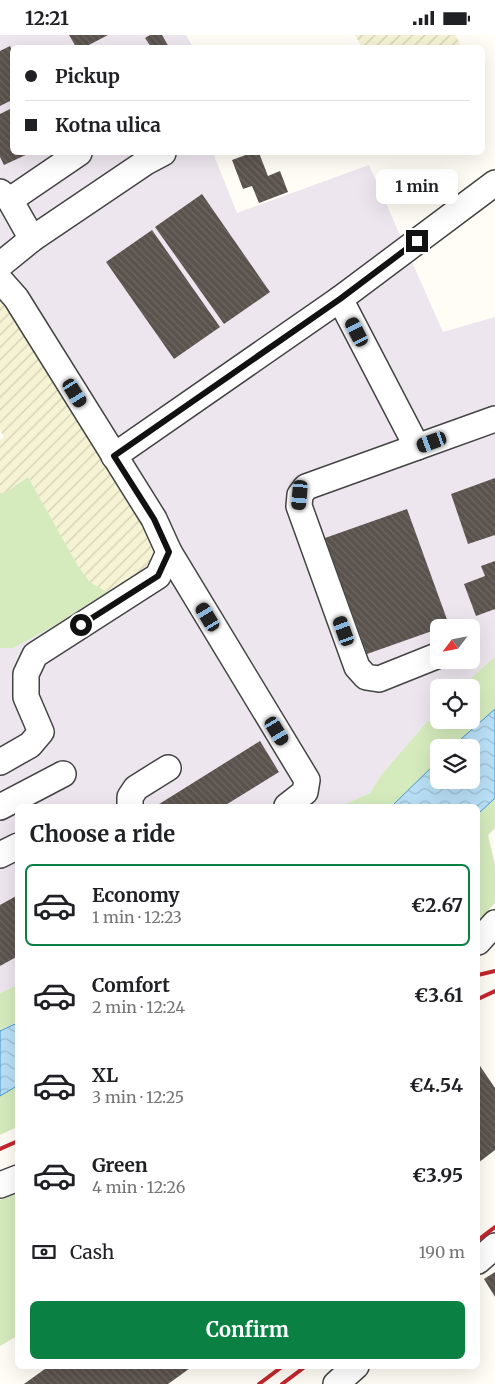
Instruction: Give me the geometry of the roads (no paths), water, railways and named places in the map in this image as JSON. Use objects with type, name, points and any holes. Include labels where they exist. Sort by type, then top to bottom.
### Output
[{"type":"street","points":[[32,239],[5,196],[77,155]]},
{"type":"street","points":[[0,265],[32,239],[159,155]]},
{"type":"street","points":[[114,456],[340,299],[495,183]]},
{"type":"street","points":[[0,280],[16,298],[154,519],[169,552],[307,780],[305,792],[290,804]]},
{"type":"street","points":[[340,299],[417,447]]},
{"type":"street","points":[[430,659],[379,679],[366,677],[358,667],[299,506],[300,495],[306,487],[495,419]]},
{"type":"street","points":[[0,762],[30,745],[41,732],[26,697],[26,674],[35,655],[158,576],[169,552]]},
{"type":"street","points":[[130,804],[130,797],[136,789],[168,767]]},
{"type":"street","points":[[0,807],[63,773]]},
{"type":"street","points":[[0,855],[15,848]]},
{"type":"street","points":[[480,939],[495,923]]},
{"type":"street","points":[[0,1185],[15,1179]]},
{"type":"street","points":[[480,1259],[495,1246]]},
{"type":"street","points":[[336,1384],[353,1369]]},
{"type":"water","points":[[495,709],[495,798],[480,812],[480,804],[394,804],[430,769],[430,789],[480,789],[480,739],[461,739],[472,729],[480,729],[480,722]]},
{"type":"water","points":[[15,1024],[15,1087],[0,1096],[0,1031]]},
{"type":"railway","points":[[480,975],[495,971]]},
{"type":"railway","points":[[480,998],[495,991]]},
{"type":"railway","points":[[0,1149],[15,1142]]},
{"type":"railway","points":[[480,1238],[495,1227]]},
{"type":"railway","points":[[259,1384],[279,1369]]},
{"type":"railway","points":[[282,1384],[302,1369]]}]
